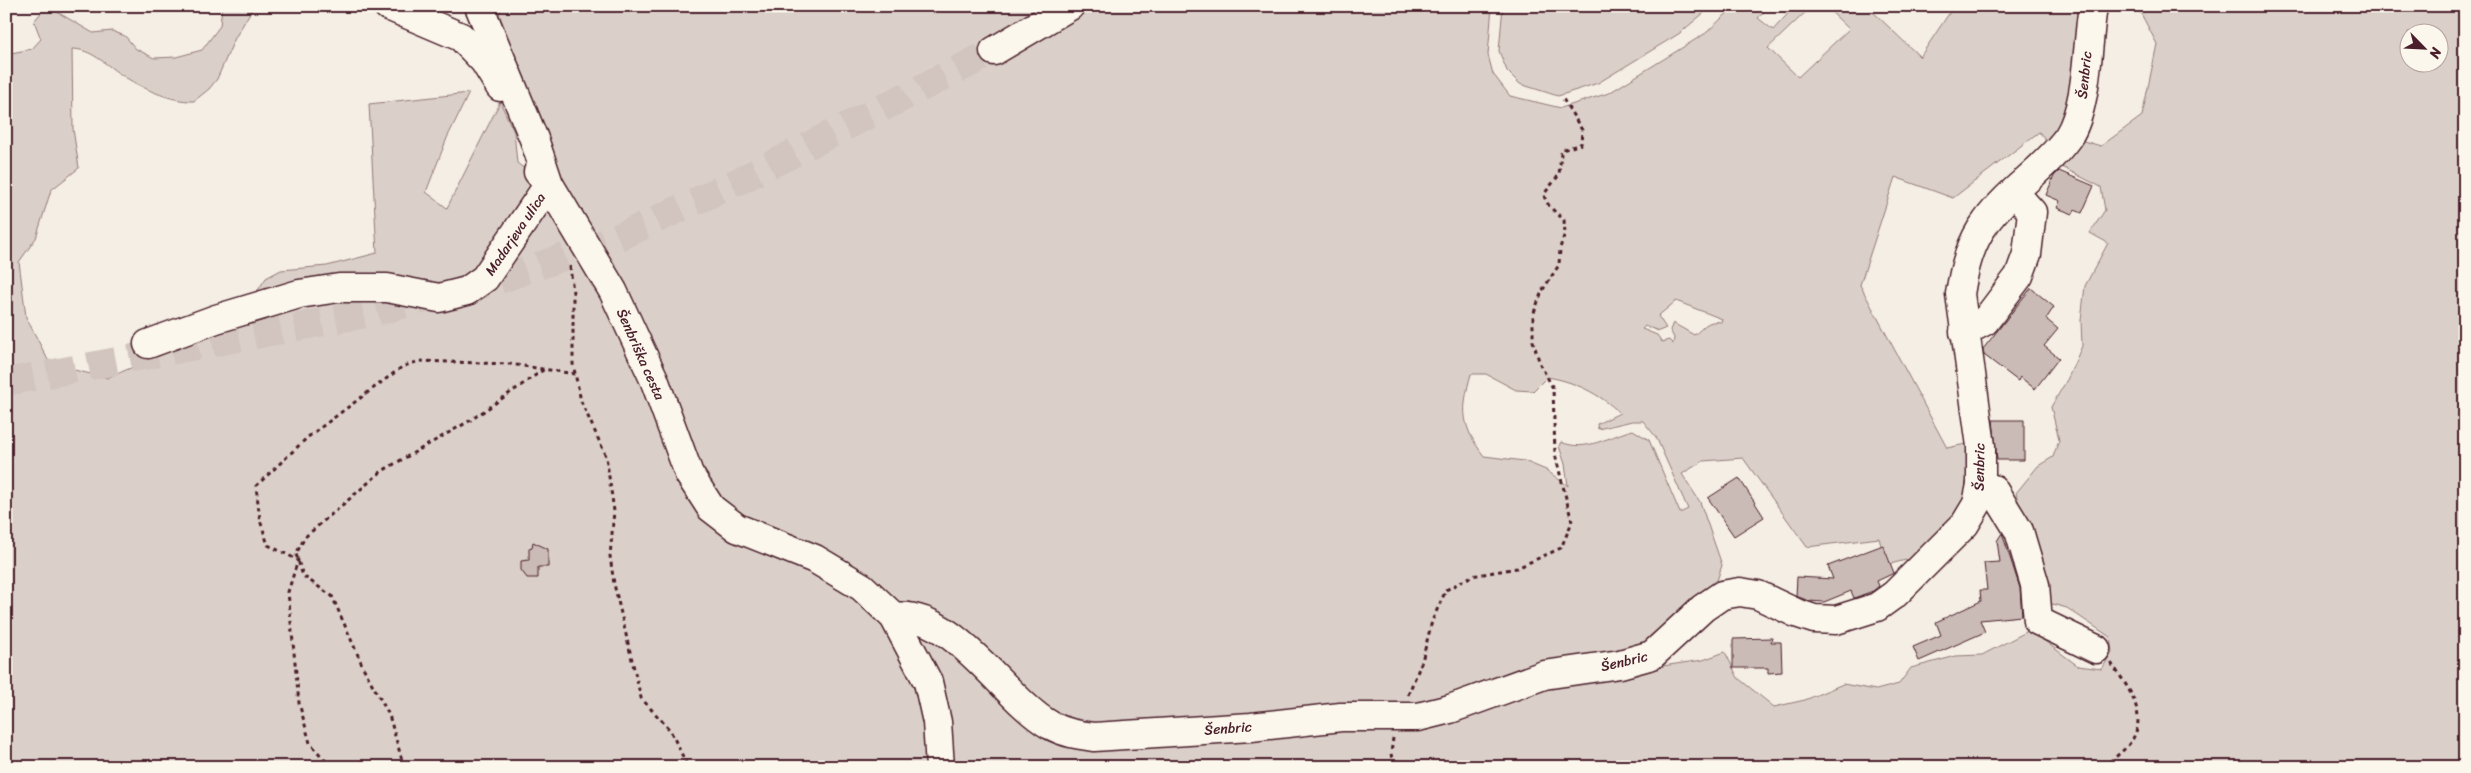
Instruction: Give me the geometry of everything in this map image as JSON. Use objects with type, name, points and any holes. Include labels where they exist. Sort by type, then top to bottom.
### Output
[{"type":"street","name":"Madarjeva ulica","points":[[148,344],[299,294],[338,288],[387,288],[439,298],[467,291],[485,278],[549,184],[524,155],[510,103],[484,61],[461,37],[388,6]]},
{"type":"street","name":"Šenbriška cesta","points":[[479,6],[534,139],[549,184],[612,291],[654,379],[689,474],[711,508],[736,528],[815,559],[855,582],[894,617]]},
{"type":"street","points":[[994,51],[1070,6]]},
{"type":"street","name":"Šenbric","points":[[894,617],[905,616],[928,622],[955,639],[1049,724],[1071,734],[1094,737],[1251,727],[1341,717],[1418,717],[1450,709],[1544,675],[1620,664],[1652,655],[1703,608],[1722,595],[1740,592],[1758,595],[1796,613],[1814,619],[1836,620],[1877,607],[1895,594],[1965,524],[1976,504],[1982,485],[1981,446],[1960,294],[1964,270],[1973,244],[1986,222],[2045,163],[2068,136],[2080,109],[2093,6]]},
{"type":"street","points":[[1964,332],[1985,322],[2019,276],[2027,254],[2032,212],[2014,192]]},
{"type":"street","points":[[1982,485],[1993,489],[2019,531],[2035,585],[2038,621],[2096,649]]},
{"type":"street","points":[[894,617],[928,682],[937,722],[940,767]]},
{"type":"path","points":[[1393,767],[1391,753],[1396,718],[1413,685],[1422,661],[1432,621],[1446,590],[1472,576],[1517,568],[1560,548],[1572,522],[1555,454],[1553,388],[1540,364],[1533,341],[1533,315],[1542,291],[1559,265],[1560,248],[1566,233],[1564,220],[1545,200],[1544,194],[1559,175],[1561,153],[1565,149],[1581,144],[1582,130],[1563,99]]},
{"type":"path","points":[[570,257],[573,293],[572,364],[581,401],[606,456],[614,511],[610,556],[614,584],[641,698],[670,730],[688,767]]},
{"type":"path","points":[[298,560],[268,545],[260,520],[256,486],[280,461],[344,409],[402,367],[419,361],[510,364],[546,368],[575,374]]},
{"type":"path","points":[[404,767],[389,715],[364,669],[332,596],[303,576],[296,554],[305,537],[382,471],[471,420],[546,368]]},
{"type":"path","points":[[298,560],[288,592],[299,703],[310,742],[331,767]]},
{"type":"path","points":[[2096,649],[2104,655],[2131,690],[2138,718],[2132,740],[2104,767]]},
{"type":"shaded area","points":[[47,6],[93,33],[112,31],[125,36],[136,49],[154,58],[176,57],[202,50],[220,26],[222,6],[254,6],[235,38],[217,79],[209,89],[194,101],[175,99],[146,89],[120,74],[92,54],[72,49],[73,129],[79,168],[51,190],[36,238],[19,262],[26,317],[50,364],[107,378],[216,332],[339,294],[450,306],[546,196],[608,291],[682,479],[771,546],[874,610],[909,675],[935,747],[935,767],[6,767],[6,54],[32,49],[41,39],[34,21]]},
{"type":"shaded area","points":[[502,6],[1492,6],[1488,55],[1493,74],[1510,96],[1561,108],[1609,93],[1706,33],[1735,6],[1769,6],[1758,18],[1773,30],[1795,6],[1812,6],[1768,48],[1798,77],[1849,29],[1825,6],[1867,6],[1920,57],[1954,6],[2090,6],[2082,77],[2052,147],[2039,132],[1953,198],[1895,177],[1860,285],[1947,448],[1975,442],[1972,501],[1926,555],[1886,565],[1879,538],[1807,547],[1743,458],[1703,461],[1682,474],[1700,502],[1722,565],[1716,584],[1659,643],[1436,708],[1142,730],[1060,725],[957,634],[718,502],[546,161],[538,117],[499,14]],"holes":[[[1676,301],[1722,319],[1721,322],[1709,323],[1694,335],[1673,323],[1670,330],[1674,338],[1673,344],[1669,340],[1662,342],[1657,335],[1642,329],[1645,326],[1659,331],[1666,328],[1658,316]],[[1471,374],[1486,374],[1516,390],[1533,391],[1547,377],[1577,385],[1595,394],[1620,413],[1597,424],[1598,429],[1632,421],[1643,421],[1656,437],[1688,509],[1680,513],[1649,440],[1633,430],[1588,445],[1579,446],[1561,442],[1559,446],[1565,464],[1568,486],[1546,470],[1524,461],[1484,456],[1471,436],[1465,417],[1466,398]]]},
{"type":"shaded area","points":[[1503,6],[1712,6],[1680,33],[1598,83],[1558,96],[1520,84],[1507,71],[1499,51]]},
{"type":"shaded area","points":[[2137,6],[2465,6],[2465,767],[949,767],[917,630],[934,635],[1029,720],[1264,735],[1547,683],[1703,660],[1725,652],[1738,678],[1774,707],[1805,700],[1843,684],[1876,690],[1899,684],[1911,668],[1956,656],[1982,655],[2030,630],[2078,666],[2102,669],[2112,652],[2110,637],[2067,608],[2041,601],[2039,580],[2016,493],[2038,466],[2053,457],[2059,440],[2051,407],[2068,378],[2082,346],[2081,320],[2085,286],[2108,243],[2090,233],[2105,210],[2101,187],[2052,162],[2073,138],[2101,146],[2142,116],[2157,44]]},
{"type":"shaded area","points":[[469,93],[447,138],[426,192],[447,208],[500,102],[514,132],[517,163],[536,178],[535,191],[463,283],[254,296],[266,278],[281,270],[327,266],[377,253],[369,104]]},
{"type":"building","points":[[2059,171],[2094,186],[2082,213],[2075,210],[2073,214],[2057,208],[2060,201],[2046,195],[2054,176]]},
{"type":"building","points":[[2031,288],[2054,307],[2046,319],[2058,329],[2044,346],[2059,358],[2035,389],[2020,377],[2018,381],[1984,355],[1983,349]]},
{"type":"building","points":[[1993,420],[2024,420],[2024,460],[1997,460]]},
{"type":"building","points":[[1739,478],[1764,517],[1734,536],[1708,498]]},
{"type":"building","points":[[2002,533],[2020,588],[2022,616],[1980,620],[1985,632],[1919,661],[1913,647],[1941,635],[1936,622],[1981,601],[1980,590],[1987,590],[1984,563],[2000,562],[1997,541]]},
{"type":"building","points":[[533,542],[548,549],[548,567],[538,567],[538,578],[527,578],[521,570],[521,561],[529,560],[529,548],[532,547]]},
{"type":"building","points":[[1883,545],[1894,573],[1877,581],[1879,586],[1873,591],[1854,598],[1851,591],[1824,602],[1809,601],[1796,596],[1797,577],[1833,579],[1828,566]]},
{"type":"building","points":[[1772,638],[1771,642],[1781,642],[1782,672],[1768,673],[1768,668],[1733,668],[1733,639]]},
{"type":"tunnel","points":[[6,382],[371,313],[493,282],[617,238],[741,180],[994,51]]}]
